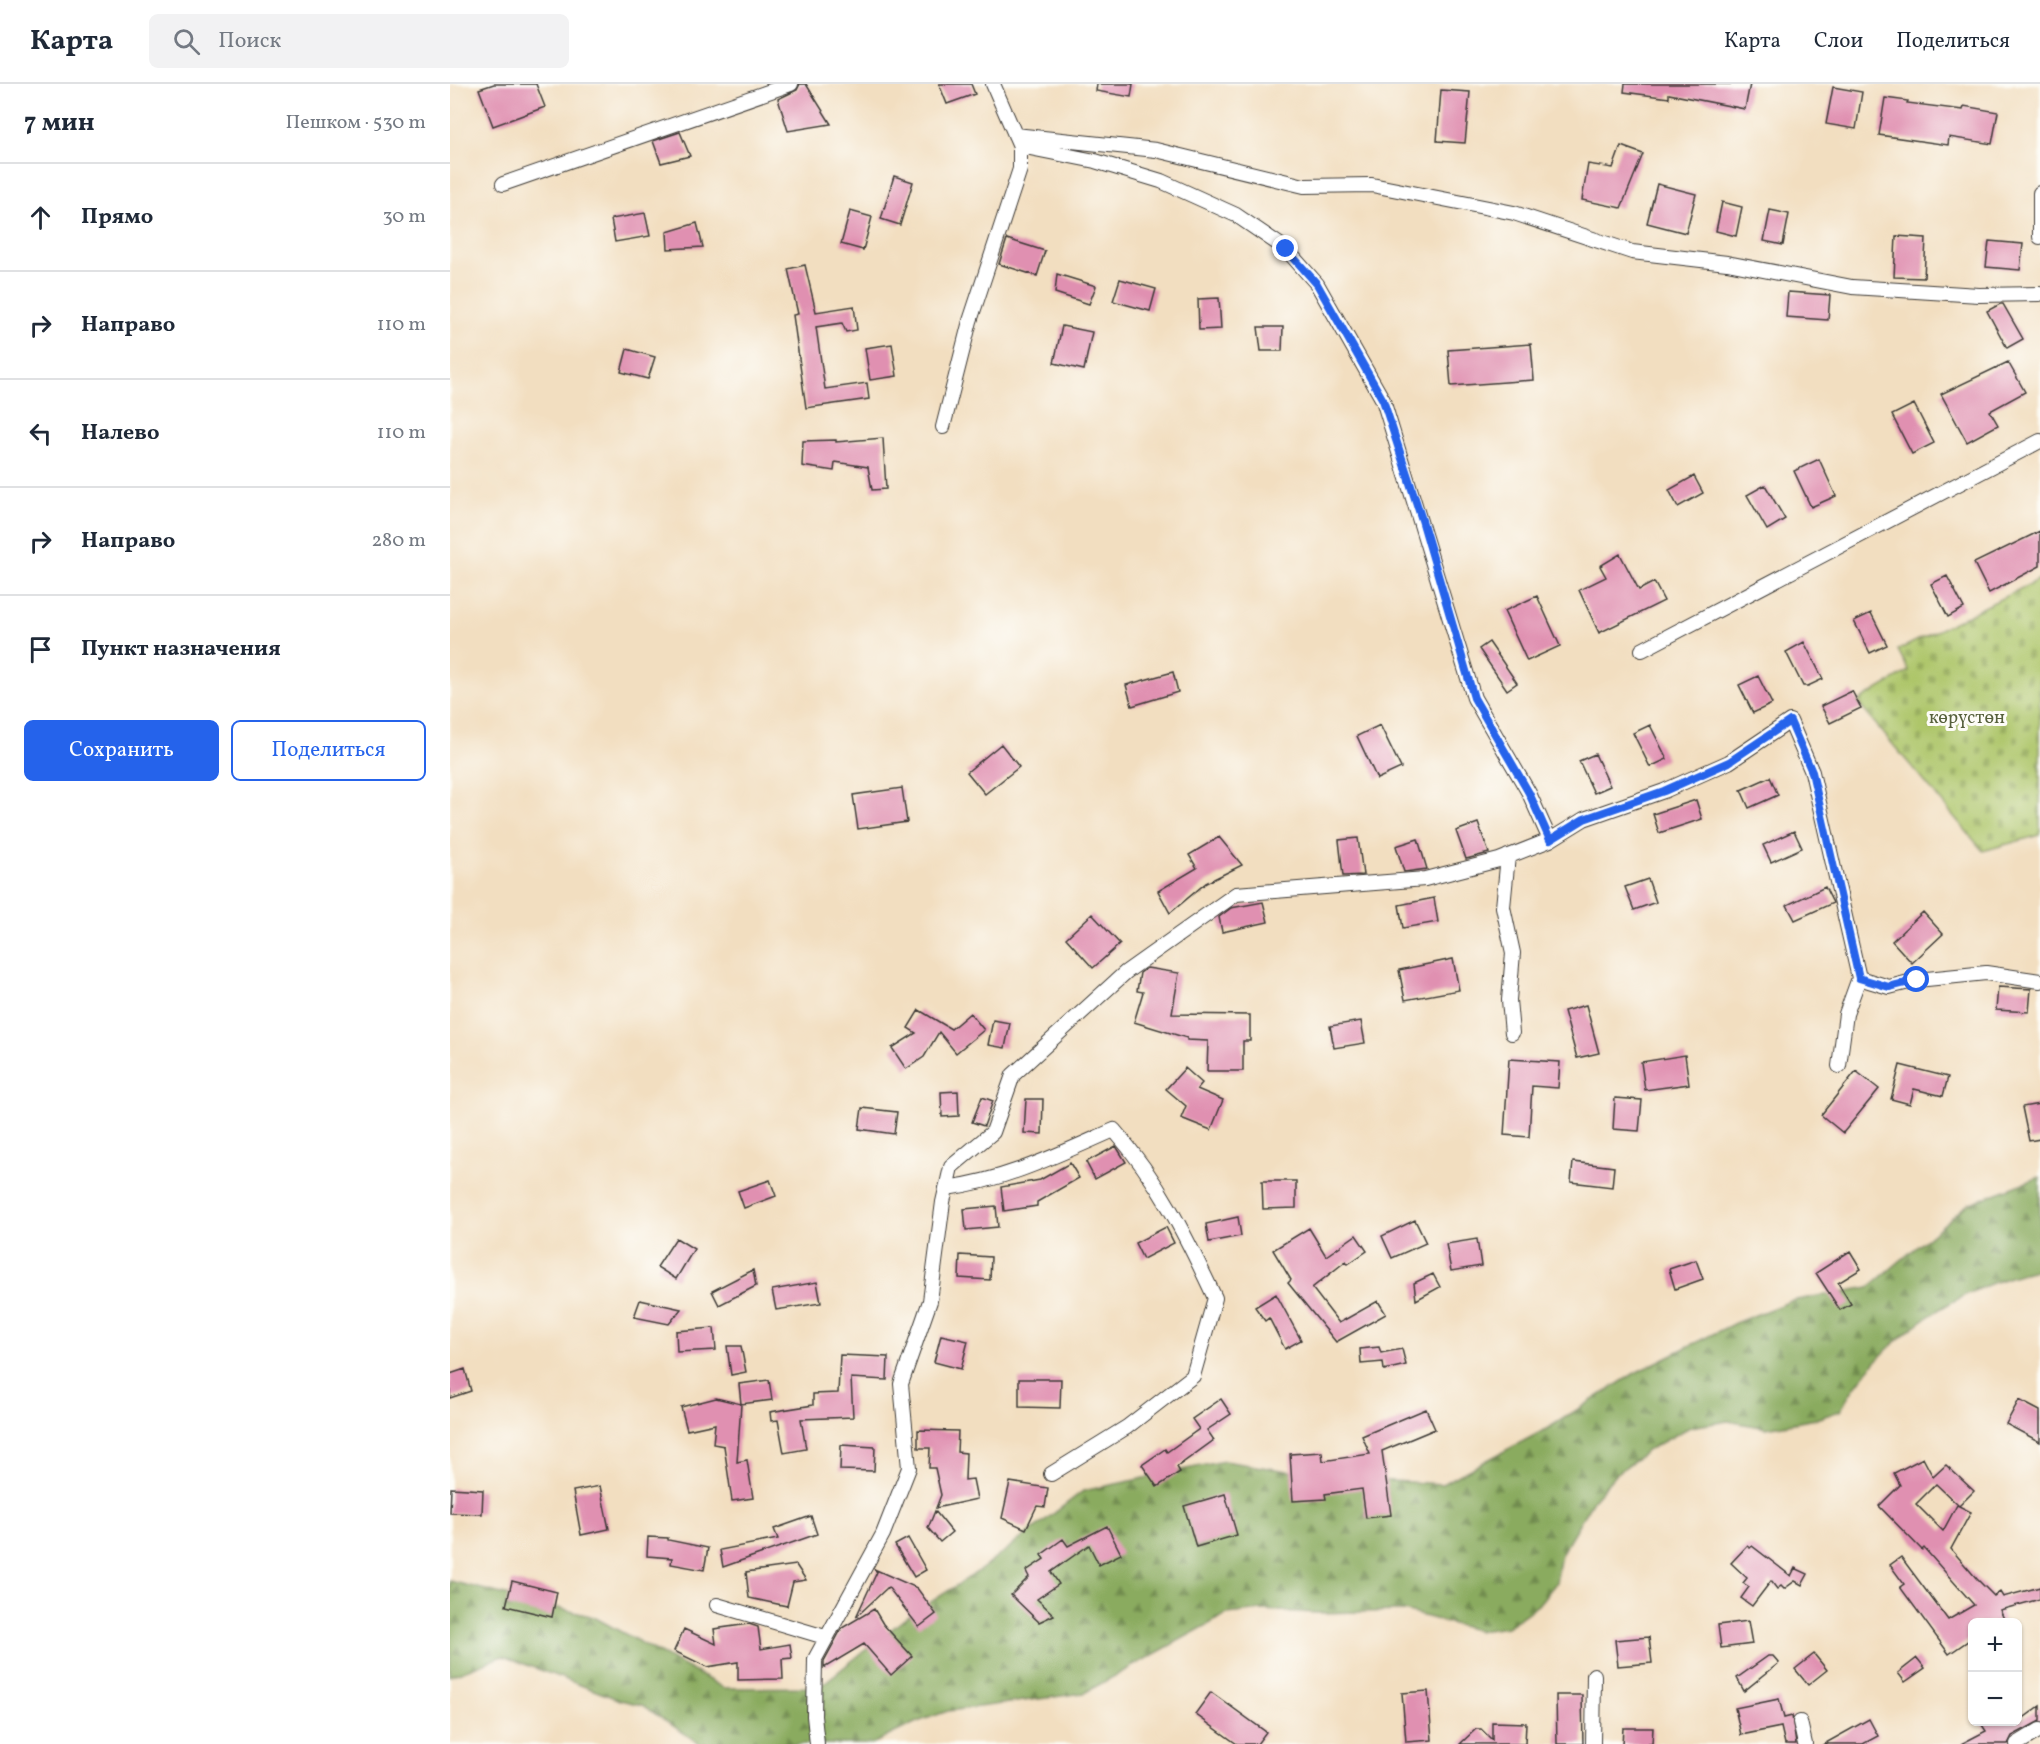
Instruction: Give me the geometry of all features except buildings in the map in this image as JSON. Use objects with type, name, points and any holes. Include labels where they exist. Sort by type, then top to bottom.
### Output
[{"type":"street","points":[[503,184],[791,84]]},
{"type":"street","points":[[943,427],[970,321],[1020,169],[1017,141],[993,84]]},
{"type":"street","points":[[1017,141],[1156,150],[1304,186],[1372,184],[1514,213],[1632,252],[1727,263],[1852,287],[1979,295],[2040,294]]},
{"type":"street","points":[[1017,141],[1161,181],[1236,215],[1286,249],[1317,284],[1383,400],[1422,520],[1474,698],[1529,793],[1550,840]]},
{"type":"street","points":[[2040,193],[2040,237]]},
{"type":"street","points":[[1642,650],[2040,441]]},
{"type":"street","points":[[817,1744],[815,1659],[883,1534],[909,1468],[901,1384],[930,1301],[951,1167],[993,1132],[1012,1075],[1126,972],[1236,894],[1425,879],[1508,856],[1550,840],[1584,819],[1664,791],[1729,762],[1790,721],[1812,772],[1859,978],[1846,1014],[1839,1066]]},
{"type":"street","points":[[1508,856],[1503,907],[1513,953],[1509,1000],[1512,1033]]},
{"type":"street","points":[[1859,978],[1889,987],[1917,980],[1986,973],[2040,981]]},
{"type":"street","points":[[946,1188],[976,1184],[1011,1175],[1114,1130],[1143,1163],[1175,1216],[1215,1298],[1193,1376],[1127,1427],[1051,1474]]},
{"type":"street","points":[[717,1605],[825,1637]]},
{"type":"street","points":[[1593,1744],[1594,1675]]},
{"type":"street","points":[[1800,1722],[1805,1744]]},
{"type":"street","points":[[2017,1744],[2040,1730]]},
{"type":"green space","name":"көрүстөн","points":[[2040,579],[2040,835],[1983,851],[1857,702],[1909,671],[1898,650]]},
{"type":"green space","points":[[2040,1177],[2040,1269],[1980,1288],[1951,1302],[1925,1319],[1877,1360],[1857,1384],[1840,1411],[1816,1419],[1766,1428],[1728,1421],[1690,1427],[1648,1450],[1615,1475],[1593,1500],[1561,1554],[1556,1583],[1538,1605],[1507,1627],[1479,1631],[1404,1611],[1317,1613],[1262,1610],[1227,1614],[1084,1693],[948,1711],[917,1722],[872,1744],[700,1744],[642,1705],[620,1700],[503,1656],[450,1676],[450,1581],[594,1617],[724,1688],[819,1687],[903,1620],[979,1571],[1083,1491],[1224,1461],[1326,1477],[1442,1484],[1550,1427],[1635,1373],[1735,1323],[1791,1301],[1869,1287],[1968,1204]]},
{"type":"route","points":[[1286,249],[1317,284],[1383,400],[1422,520],[1449,621],[1474,698],[1529,793],[1550,840],[1584,819],[1664,791],[1729,762],[1790,721],[1812,772],[1859,978],[1889,987],[1917,980]]}]
